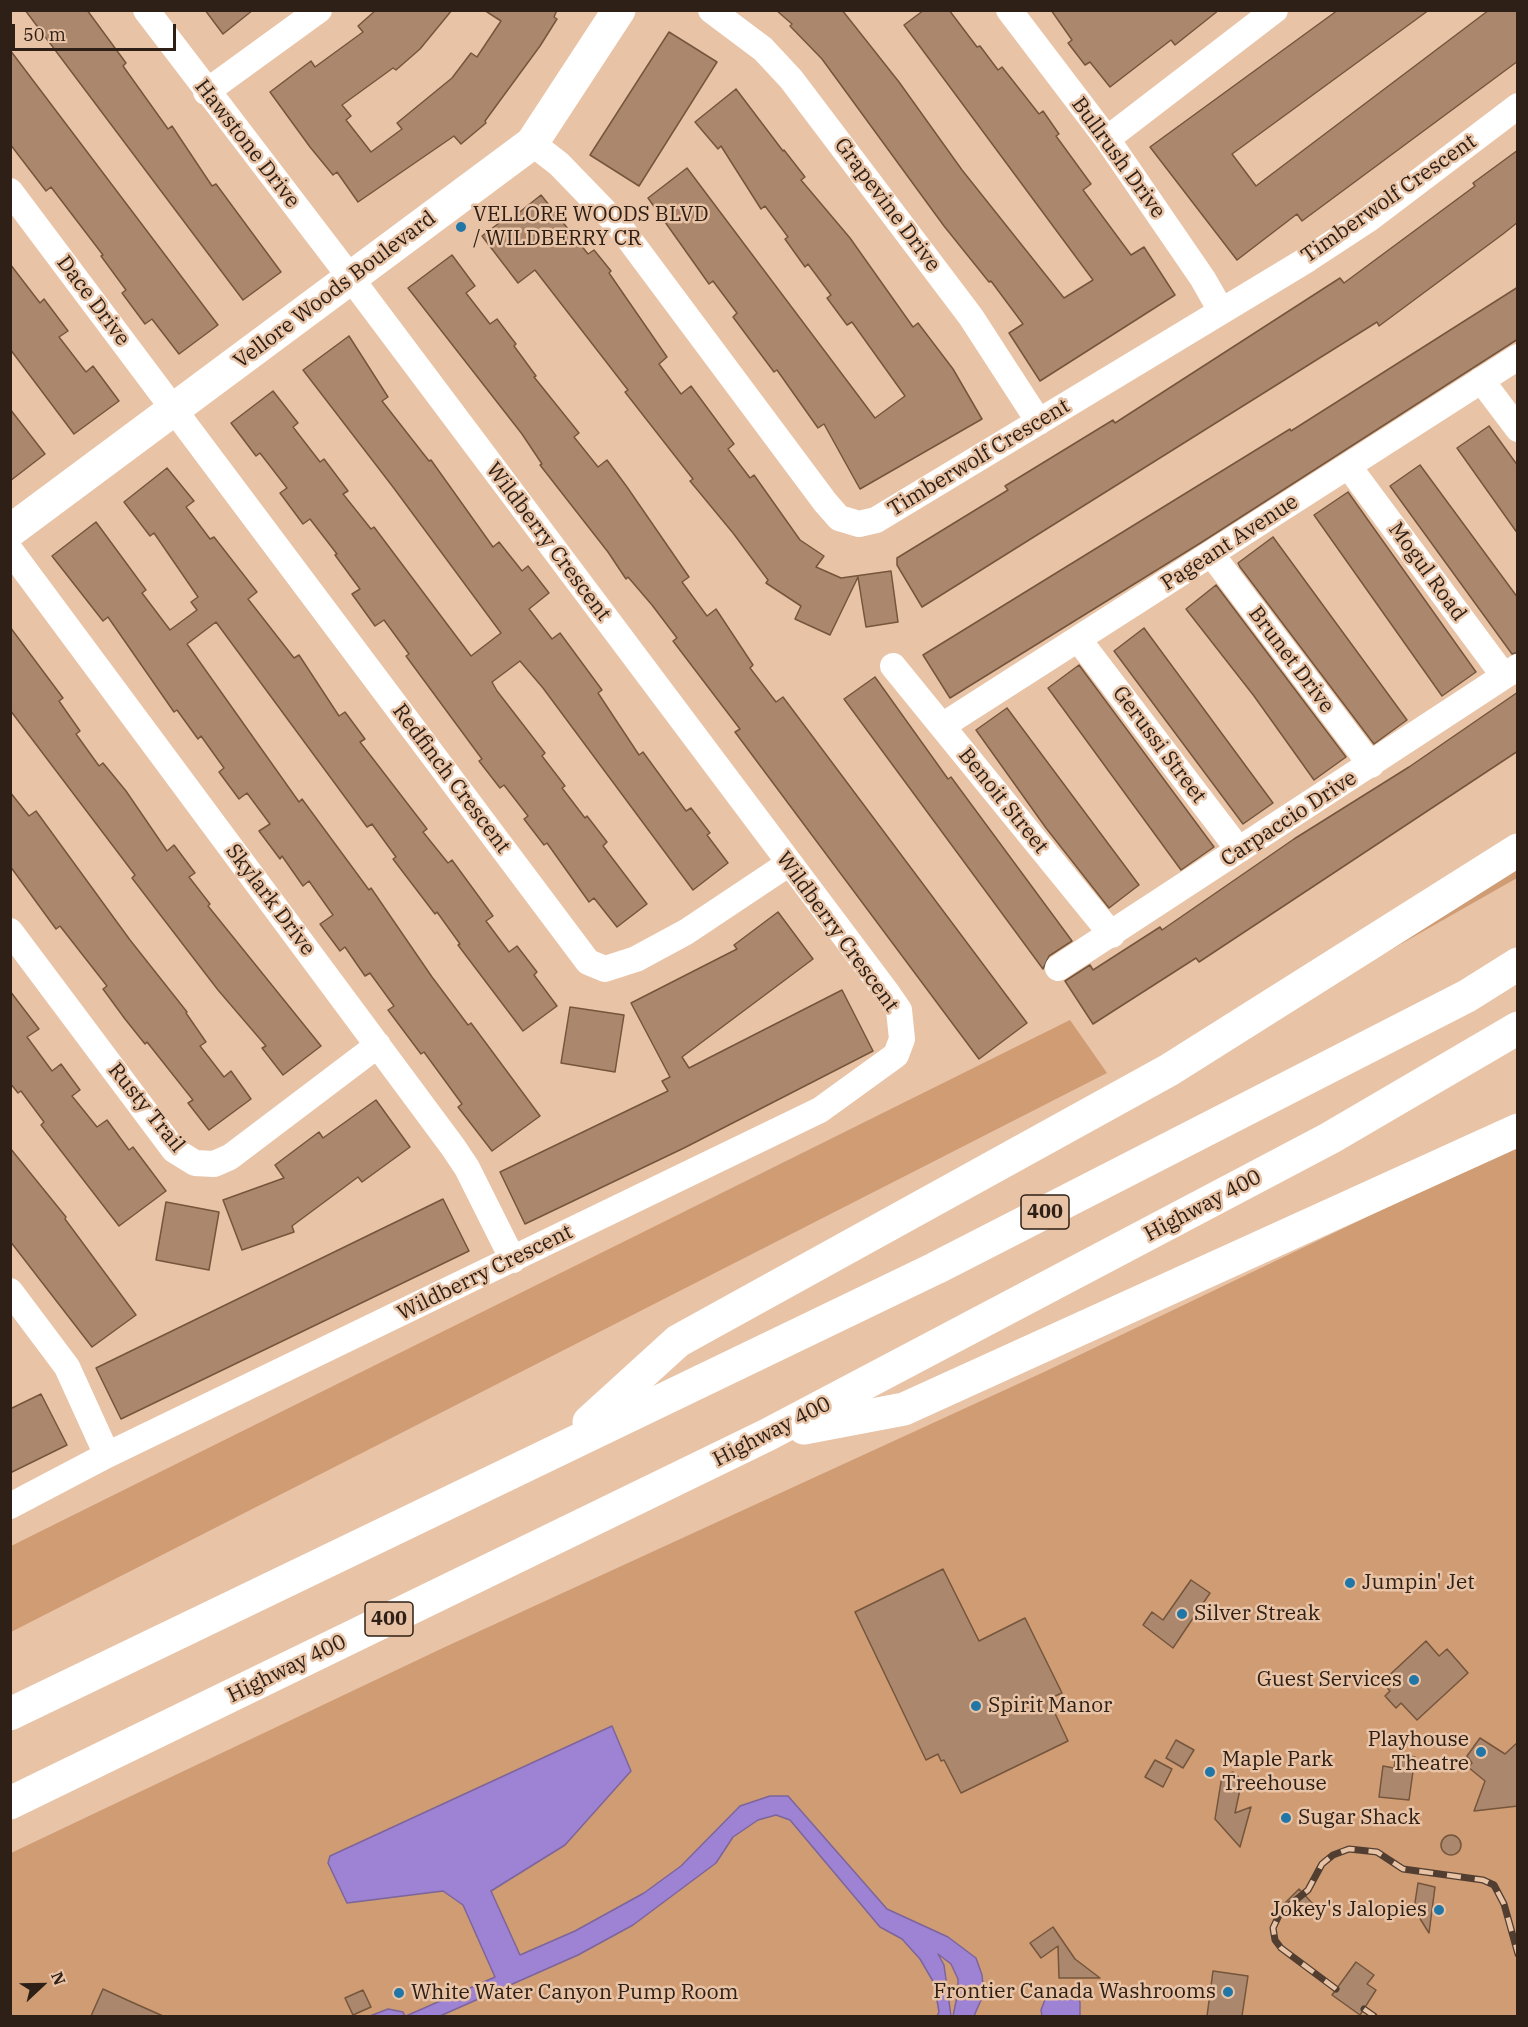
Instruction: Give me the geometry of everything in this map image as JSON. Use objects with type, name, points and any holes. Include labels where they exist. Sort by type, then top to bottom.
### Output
[{"type":"main road","name":"Vellore Woods Boulevard","points":[[10,531],[175,411],[350,277],[532,143],[619,10]]},
{"type":"main road","points":[[564,1445],[678,1341],[1169,1070],[1518,850]]},
{"type":"main road","name":"400","points":[[10,1714],[564,1445],[936,1268],[1467,996],[1518,964]]},
{"type":"main road","name":"Highway 400","points":[[10,1803],[767,1436],[1330,1137],[1518,1028]]},
{"type":"main road","points":[[767,1436],[904,1409],[1518,1130]]},
{"type":"street","name":"Hawstone Drive","points":[[146,10],[206,92],[350,277]]},
{"type":"street","points":[[206,92],[319,10]]},
{"type":"street","name":"Grapevine Drive","points":[[711,10],[763,49],[791,79],[971,317],[1039,422]]},
{"type":"street","name":"Bullrush Drive","points":[[1009,10],[1107,139],[1203,279],[1220,309]]},
{"type":"street","points":[[1107,139],[1275,10]]},
{"type":"street","name":"Timberwolf Crescent","points":[[532,143],[559,164],[620,227],[839,518],[859,524],[876,520],[1220,309],[1308,259],[1369,219],[1518,106]]},
{"type":"street","name":"Dace Drive","points":[[10,191],[175,411]]},
{"type":"street","name":"Wildberry Crescent","points":[[10,1506],[107,1455],[820,1110],[896,1055],[902,1039],[898,1010],[350,277]]},
{"type":"street","name":"Pageant Avenue","points":[[942,726],[1350,467],[1518,357]]},
{"type":"street","points":[[1481,380],[1518,429]]},
{"type":"street","name":"Redfinch Crescent","points":[[175,411],[588,962],[605,969],[636,959],[686,932],[788,864]]},
{"type":"street","name":"Mogul Road","points":[[1350,467],[1511,672]]},
{"type":"street","name":"Skylark Drive","points":[[10,550],[467,1168],[513,1260]]},
{"type":"street","name":"Brunet Drive","points":[[1212,555],[1371,765]]},
{"type":"street","name":"Gerussi Street","points":[[1078,639],[1239,850]]},
{"type":"street","name":"Benoit Street","points":[[893,666],[1112,935]]},
{"type":"street","name":"Carpaccio Drive","points":[[1058,968],[1112,935],[1511,672]]},
{"type":"street","name":"Rusty Trail","points":[[10,931],[174,1150],[195,1163],[214,1164],[230,1157],[378,1045]]},
{"type":"street","points":[[10,1290],[67,1367],[107,1455]]},
{"type":"shaded area","points":[[1517,853],[1517,878],[1334,982]]},
{"type":"shaded area","points":[[1070,1020],[1107,1073],[11,1632],[11,1546]]},
{"type":"shaded area","points":[[1517,1145],[1517,2016],[11,2016],[11,1853],[445,1647],[1044,1372]]},
{"type":"shaded area","points":[[612,1726],[631,1771],[565,1845],[491,1891],[520,1955],[575,1931],[644,1893],[681,1866],[740,1806],[770,1796],[788,1796],[887,1909],[948,1937],[976,1958],[982,1975],[984,1993],[974,2016],[953,2016],[958,1979],[951,1964],[938,1954],[944,1965],[951,2016],[937,2016],[939,2012],[934,1983],[920,1959],[902,1939],[880,1927],[790,1820],[776,1815],[758,1820],[733,1837],[716,1863],[633,1925],[578,1955],[440,2016],[406,2016],[495,1977],[463,1905],[443,1891],[347,1903],[328,1863],[330,1856]]},
{"type":"shaded area","points":[[1061,1990],[1076,1995],[1080,2002],[1080,2016],[1042,2016],[1041,2010],[1046,1997]]},
{"type":"shaded area","points":[[388,2009],[403,2012],[405,2016],[370,2016]]},
{"type":"building","points":[[25,10],[87,10],[126,63],[123,66],[168,129],[172,126],[212,186],[216,184],[281,272],[243,300]]},
{"type":"building","points":[[205,10],[253,10],[223,34]]},
{"type":"building","points":[[376,10],[452,10],[420,49],[396,70],[393,68],[342,105],[351,116],[346,120],[371,152],[402,129],[397,123],[452,78],[471,53],[477,57],[501,21],[484,10],[557,10],[554,17],[557,19],[485,121],[486,123],[461,144],[454,136],[358,202],[337,172],[333,175],[310,147],[270,92],[311,61],[315,67],[363,32],[358,26]]},
{"type":"building","points":[[776,10],[842,10],[899,82],[962,170],[1064,298],[1093,280],[904,25],[924,10],[949,10],[998,70],[1002,67],[1039,114],[1043,111],[1059,134],[1056,136],[1091,184],[1083,190],[1131,255],[1144,247],[1175,295],[1040,381],[1009,333],[1023,324],[991,281],[989,282],[944,226],[822,59],[790,26],[792,24]]},
{"type":"building","points":[[1051,10],[1219,10],[1175,45],[1171,40],[1110,87],[1090,62],[1085,65],[1068,43],[1072,40]]},
{"type":"building","points":[[1338,10],[1429,10],[1232,154],[1256,186],[1489,10],[1518,10],[1518,61],[1302,221],[1297,214],[1237,260],[1150,147]]},
{"type":"building","points":[[669,32],[717,62],[639,186],[590,155]]},
{"type":"building","points":[[10,50],[218,325],[179,354],[152,319],[145,324],[122,293],[126,290],[101,256],[103,255],[51,187],[46,191],[10,144]]},
{"type":"building","points":[[736,89],[805,177],[801,180],[850,238],[913,327],[918,323],[953,369],[982,419],[860,489],[824,424],[818,428],[777,370],[774,372],[733,317],[737,313],[713,281],[709,284],[648,198],[687,168],[875,418],[905,396],[852,322],[847,325],[827,298],[831,295],[808,264],[805,267],[785,239],[788,237],[765,206],[761,209],[721,146],[718,149],[695,122]]},
{"type":"building","points":[[1518,150],[1518,222],[1503,234],[1379,326],[1377,322],[922,607],[897,565],[897,558],[1008,490],[1005,486],[1113,420],[1115,423],[1340,278],[1344,283],[1475,186],[1473,183]]},
{"type":"building","points":[[541,195],[588,254],[594,250],[611,271],[609,273],[667,357],[659,364],[681,394],[691,386],[734,444],[728,449],[750,478],[754,475],[800,540],[824,556],[816,567],[841,578],[891,571],[898,622],[866,627],[858,577],[830,635],[795,619],[801,606],[766,583],[768,580],[690,481],[693,479],[625,392],[628,390],[535,270],[518,283],[482,236],[503,220],[506,223]]},
{"type":"building","points":[[452,255],[475,286],[466,293],[490,324],[497,319],[516,344],[514,346],[536,376],[534,377],[579,433],[574,437],[598,467],[607,460],[689,577],[682,582],[707,616],[716,609],[753,665],[750,668],[776,702],[783,697],[1027,1023],[979,1059],[735,732],[740,729],[673,641],[677,638],[628,577],[626,579],[608,552],[540,465],[542,464],[522,434],[408,288]]},
{"type":"building","points":[[10,264],[40,303],[44,299],[68,331],[59,337],[86,372],[93,366],[119,401],[74,434],[10,349]]},
{"type":"building","points":[[1518,287],[1518,339],[1202,542],[950,698],[923,655],[1290,429],[1291,431]]},
{"type":"building","points":[[349,336],[388,397],[382,401],[429,461],[431,460],[493,547],[499,542],[522,571],[528,566],[549,593],[529,609],[552,639],[560,633],[602,690],[598,693],[639,755],[643,752],[686,811],[691,808],[710,833],[707,835],[728,863],[693,890],[543,688],[520,661],[492,682],[545,753],[542,756],[565,786],[562,788],[607,842],[603,846],[647,904],[617,927],[594,898],[589,902],[547,843],[544,845],[524,819],[528,816],[504,785],[500,788],[479,761],[482,759],[406,656],[409,654],[384,620],[375,626],[352,594],[360,589],[335,555],[337,554],[310,519],[303,524],[280,493],[287,488],[260,453],[256,456],[231,423],[273,391],[298,423],[293,427],[320,462],[324,459],[348,491],[343,494],[371,529],[374,527],[471,656],[501,633],[303,370]]},
{"type":"building","points":[[10,409],[45,454],[10,481]]},
{"type":"building","points":[[1489,426],[1518,466],[1518,534],[1457,448]]},
{"type":"building","points":[[1420,465],[1518,598],[1518,652],[1512,654],[1390,486]]},
{"type":"building","points":[[167,468],[194,501],[186,507],[210,539],[214,537],[257,592],[248,599],[294,658],[299,655],[339,716],[345,712],[365,739],[360,742],[427,829],[423,832],[448,863],[452,860],[493,916],[486,921],[509,952],[517,946],[537,972],[534,975],[557,1006],[523,1031],[458,945],[460,944],[437,912],[435,914],[393,859],[396,857],[372,824],[367,827],[216,622],[187,644],[299,802],[302,799],[369,890],[371,888],[432,977],[468,1025],[471,1023],[540,1116],[492,1151],[458,1107],[462,1104],[424,1052],[421,1054],[388,1010],[394,1006],[370,973],[365,976],[345,947],[340,951],[320,924],[333,915],[309,881],[303,886],[282,856],[280,859],[259,831],[270,824],[247,793],[239,799],[219,772],[224,768],[201,736],[198,739],[177,710],[174,712],[108,617],[103,621],[52,556],[96,522],[146,590],[142,593],[170,630],[197,610],[191,602],[198,597],[154,533],[150,536],[124,502]]},
{"type":"building","points":[[1348,492],[1476,672],[1442,696],[1314,515]]},
{"type":"building","points":[[1273,537],[1407,720],[1374,744],[1238,563]]},
{"type":"building","points":[[1216,585],[1346,757],[1314,780],[1254,696],[1186,609]]},
{"type":"building","points":[[10,627],[63,698],[59,701],[80,731],[76,734],[99,766],[103,763],[126,791],[167,851],[174,845],[195,873],[189,877],[210,904],[208,906],[321,1046],[283,1075],[262,1048],[266,1046],[218,990],[132,878],[135,875],[10,710]]},
{"type":"building","points":[[1144,628],[1273,803],[1243,824],[1114,651]]},
{"type":"building","points":[[1079,665],[1214,847],[1181,870],[1048,688]]},
{"type":"building","points":[[875,677],[948,779],[951,777],[1072,941],[1049,956],[1043,969],[844,699]]},
{"type":"building","points":[[1518,692],[1518,751],[1199,962],[1196,958],[1093,1024],[1065,981],[1090,965],[1093,970],[1160,927],[1162,930],[1294,839],[1409,767]]},
{"type":"building","points":[[1007,708],[1139,885],[1109,908],[1046,828],[976,730]]},
{"type":"building","points":[[10,792],[29,816],[36,811],[130,940],[187,1012],[206,1042],[200,1046],[224,1077],[231,1071],[251,1099],[209,1130],[188,1103],[193,1100],[147,1042],[145,1044],[125,1019],[103,989],[107,986],[60,926],[56,929],[10,866]]},
{"type":"building","points":[[778,912],[813,959],[682,1057],[689,1068],[842,990],[873,1051],[684,1148],[525,1224],[500,1172],[668,1091],[662,1081],[670,1077],[631,1003],[737,949],[734,945]]},
{"type":"building","points":[[10,991],[39,1029],[27,1037],[52,1071],[61,1064],[80,1090],[72,1096],[97,1127],[107,1120],[129,1150],[133,1147],[166,1191],[119,1226],[41,1125],[44,1122],[21,1091],[18,1093],[10,1083]]},
{"type":"building","points":[[570,1007],[624,1015],[615,1072],[561,1063]]},
{"type":"building","points":[[376,1100],[410,1147],[362,1182],[358,1177],[292,1226],[294,1232],[242,1250],[223,1200],[284,1178],[275,1165],[319,1132],[323,1138]]},
{"type":"building","points":[[10,1148],[66,1217],[65,1219],[136,1315],[92,1347],[10,1241]]},
{"type":"building","points":[[443,1199],[469,1251],[121,1419],[96,1368]]},
{"type":"building","points":[[166,1202],[219,1212],[209,1270],[156,1260]]},
{"type":"building","points":[[41,1394],[67,1445],[10,1473],[10,1409]]},
{"type":"building","name":"Spirit Manor","points":[[943,1569],[979,1641],[1025,1618],[1062,1693],[1051,1698],[1054,1705],[1052,1707],[1068,1741],[961,1793],[944,1760],[941,1761],[938,1754],[926,1760],[855,1612]]},
{"type":"building","name":"Silver Streak","points":[[1191,1580],[1210,1593],[1173,1648],[1143,1625],[1152,1612],[1163,1620]]},
{"type":"building","name":"Guest Services","points":[[1426,1641],[1439,1656],[1447,1649],[1468,1673],[1417,1720],[1401,1703],[1396,1708],[1385,1696],[1390,1691],[1382,1682]]},
{"type":"building","points":[[1480,1738],[1505,1754],[1518,1742],[1518,1806],[1474,1811],[1485,1781],[1468,1767],[1472,1763],[1467,1756]]},
{"type":"building","points":[[1176,1740],[1194,1750],[1183,1768],[1166,1758]]},
{"type":"building","points":[[1396,1754],[1415,1757],[1409,1800],[1379,1797],[1383,1766],[1394,1768]]},
{"type":"building","points":[[1155,1760],[1172,1769],[1163,1787],[1145,1777]]},
{"type":"building","points":[[1233,1772],[1242,1780],[1235,1813],[1251,1807],[1240,1847],[1215,1819],[1222,1776]]},
{"type":"building","points":[[1451,1835],[1458,1838],[1461,1845],[1458,1852],[1451,1855],[1444,1852],[1441,1845],[1444,1838]]},
{"type":"building","points":[[1418,1883],[1435,1887],[1429,1933],[1414,1909]]},
{"type":"building","points":[[1299,1889],[1313,1904],[1298,1917],[1285,1903]]},
{"type":"building","points":[[1053,1927],[1075,1959],[1100,1978],[1059,1978],[1058,1946],[1041,1958],[1030,1943]]},
{"type":"building","points":[[1356,1962],[1374,1975],[1367,1984],[1376,1990],[1360,2015],[1332,1995]]},
{"type":"building","name":"Frontier Canada Washrooms","points":[[1213,1971],[1248,1976],[1242,2016],[1207,2016]]},
{"type":"building","points":[[103,1989],[127,2000],[163,2016],[91,2016]]},
{"type":"building","points":[[363,1990],[371,2007],[353,2015],[345,1998]]},
{"type":"railway","points":[[1336,1989],[1281,1948],[1275,1940],[1273,1928],[1280,1913],[1308,1890],[1322,1864],[1333,1855],[1349,1849],[1377,1852],[1403,1869],[1483,1880],[1494,1885],[1504,1904],[1518,1954]]},
{"type":"railway","points":[[1364,2009],[1374,2016]]},
{"type":"place","name":"VELLORE WOODS BLVD / WILDBERRY CR","points":[[461,227]]},
{"type":"place","name":"Jumpin' Jet","points":[[1350,1583]]},
{"type":"place","name":"Silver Streak","points":[[1182,1614]]},
{"type":"place","name":"Guest Services","points":[[1414,1680]]},
{"type":"place","name":"Spirit Manor","points":[[976,1706]]},
{"type":"place","name":"Playhouse Theatre","points":[[1481,1752]]},
{"type":"place","name":"Maple Park Treehouse","points":[[1210,1772]]},
{"type":"place","name":"Sugar Shack","points":[[1286,1818]]},
{"type":"place","name":"Jokey's Jalopies","points":[[1439,1910]]},
{"type":"place","name":"Frontier Canada Washrooms","points":[[1228,1992]]},
{"type":"place","name":"White Water Canyon Pump Room","points":[[399,1993]]}]
